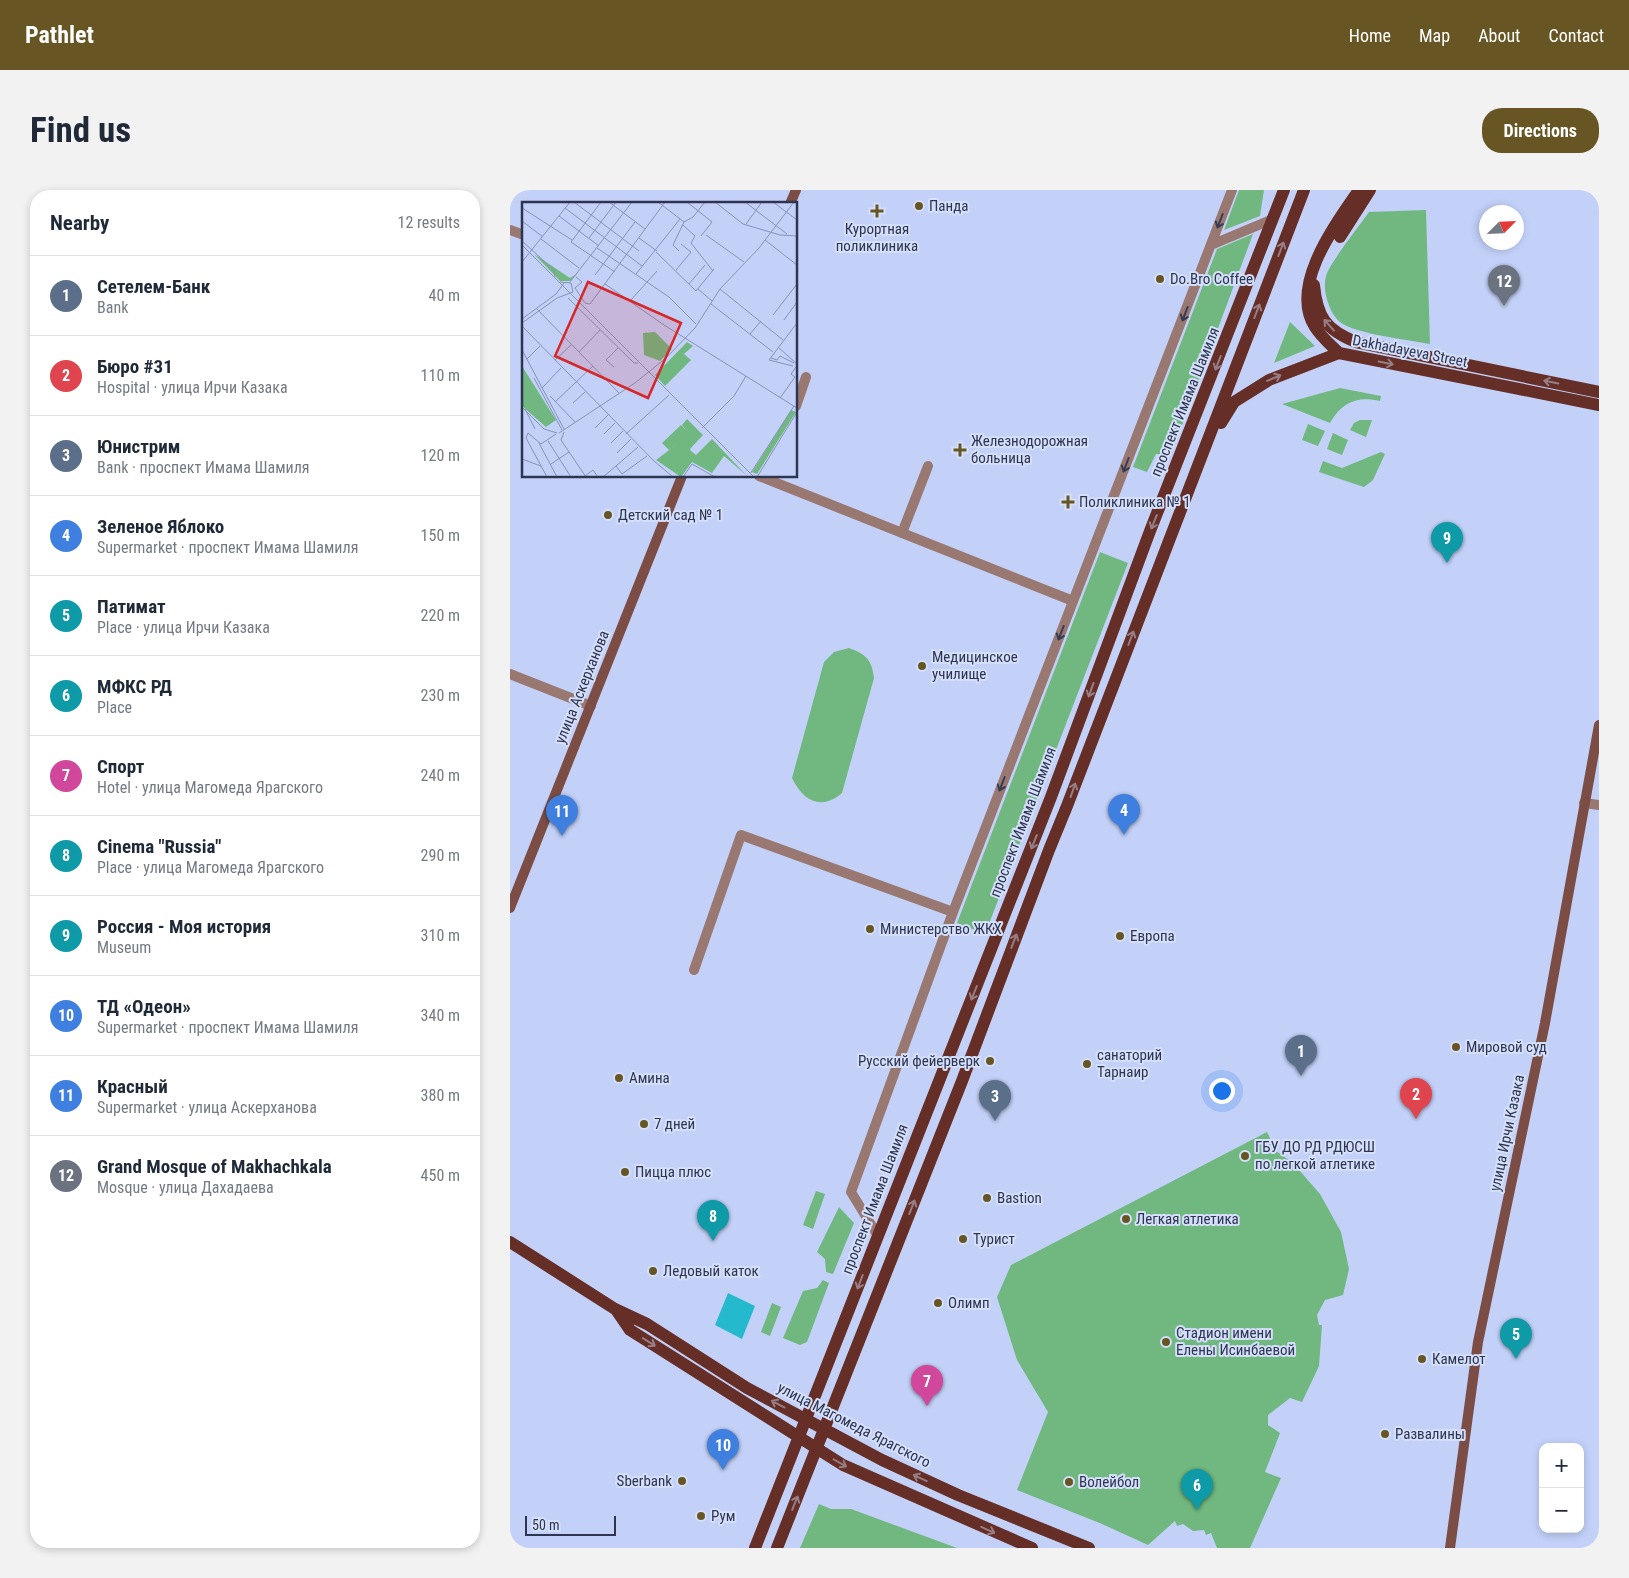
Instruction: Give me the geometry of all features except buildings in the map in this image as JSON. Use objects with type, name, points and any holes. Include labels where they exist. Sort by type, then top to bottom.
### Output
[{"type":"main road","points":[[791,202],[796,190]]},
{"type":"main road","name":"проспект Имама Шамиля","points":[[755,1548],[1052,797],[1150,531],[1284,190]]},
{"type":"main road","points":[[777,1548],[962,1081],[1042,868],[1206,448],[1304,190]]},
{"type":"main road","name":"Dakhadayeva Street","points":[[1359,190],[1314,263],[1308,279],[1306,306],[1315,327],[1339,353],[1599,405]]},
{"type":"main road","points":[[1370,190],[1320,267],[1314,284],[1316,305],[1326,324],[1339,335],[1356,342],[1599,392]]},
{"type":"main road","points":[[1206,448],[1234,402],[1270,380],[1339,353]]},
{"type":"main road","name":"улица Аскерханова","points":[[510,908],[681,478]]},
{"type":"main road","name":"улица Ирчи Казака","points":[[1450,1548],[1478,1342],[1545,1024],[1599,724]]},
{"type":"main road","name":"улица Магомеда Ярагского","points":[[510,1242],[615,1309],[647,1324],[747,1388],[882,1460],[958,1495],[1089,1548]]},
{"type":"main road","name":"улица Магомеда Ярагского","points":[[615,1309],[630,1330],[798,1438],[875,1480],[1032,1548]]},
{"type":"street","points":[[878,1236],[851,1192],[953,912],[1232,190]]},
{"type":"street","points":[[1210,248],[1274,219]]},
{"type":"street","points":[[510,230],[522,234]]},
{"type":"street","points":[[798,400],[806,377]]},
{"type":"street","points":[[902,533],[928,466]]},
{"type":"street","points":[[772,479],[1073,601]]},
{"type":"street","points":[[510,674],[591,706]]},
{"type":"street","points":[[1584,803],[1599,805]]},
{"type":"street","points":[[694,970],[741,835],[953,912]]},
{"type":"shaded area","points":[[1239,190],[1264,190],[1260,216],[1224,230]]},
{"type":"shaded area","points":[[1426,210],[1430,344],[1370,333],[1340,322],[1327,301],[1326,276],[1328,270],[1369,212]]},
{"type":"shaded area","points":[[1253,234],[1171,455],[1156,454],[1147,472],[1133,467],[1217,249]]},
{"type":"shaded area","points":[[1290,322],[1315,346],[1274,363]]},
{"type":"shaded area","points":[[1340,388],[1381,396],[1380,401],[1364,399],[1351,402],[1340,410],[1330,423],[1282,404]]},
{"type":"shaded area","points":[[1360,420],[1372,420],[1366,437],[1350,430],[1354,423]]},
{"type":"shaded area","points":[[1308,424],[1325,431],[1318,446],[1302,440]]},
{"type":"shaded area","points":[[1333,433],[1348,440],[1342,455],[1327,449]]},
{"type":"shaded area","points":[[1381,452],[1385,454],[1373,480],[1364,487],[1319,472],[1323,461],[1342,468]]},
{"type":"shaded area","points":[[1100,552],[1128,563],[985,934],[957,923]]},
{"type":"shaded area","points":[[849,648],[867,658],[872,667],[874,678],[842,793],[827,801],[813,801],[802,793],[792,778],[824,662],[834,652]]},
{"type":"shaded area","name":"Стадион имени Елены Исинбаевой","points":[[1267,1132],[1276,1151],[1293,1163],[1320,1194],[1341,1232],[1349,1269],[1343,1295],[1325,1300],[1317,1315],[1319,1325],[1322,1325],[1319,1366],[1302,1402],[1290,1398],[1268,1415],[1268,1425],[1280,1433],[1265,1472],[1281,1478],[1250,1548],[1217,1548],[1211,1533],[1206,1535],[1204,1530],[1193,1531],[1183,1524],[1177,1526],[1175,1521],[1148,1545],[1102,1524],[1017,1490],[1048,1412],[1017,1360],[997,1297],[1011,1265]]},
{"type":"shaded area","points":[[816,1191],[825,1194],[813,1229],[803,1225]]},
{"type":"shaded area","points":[[839,1207],[854,1223],[833,1274],[826,1272],[825,1259],[817,1252]]},
{"type":"shaded area","points":[[823,1280],[829,1283],[807,1342],[800,1345],[783,1338],[803,1291],[817,1288]]},
{"type":"shaded area","points":[[728,1293],[755,1306],[742,1339],[715,1325]]},
{"type":"shaded area","points":[[772,1303],[781,1307],[770,1336],[761,1332]]},
{"type":"shaded area","points":[[819,1504],[831,1509],[851,1509],[957,1548],[800,1548]]},
{"type":"place","name":"Панда","points":[[919,206]]},
{"type":"place","name":"Курортная поликлиника","points":[[877,211]]},
{"type":"place","name":"Do.Bro Coffee","points":[[1160,279]]},
{"type":"place","name":"Grand Mosque of Makhachkala","points":[[1504,306]]},
{"type":"place","name":"Железнодорожная больница","points":[[960,450]]},
{"type":"place","name":"Поликлиника № 1","points":[[1068,502]]},
{"type":"place","name":"Детский сад № 1","points":[[608,515]]},
{"type":"place","name":"Россия - Моя история","points":[[1447,563]]},
{"type":"place","name":"Медицинское училище","points":[[922,666]]},
{"type":"place","name":"Зеленое Яблоко","points":[[1124,835]]},
{"type":"place","name":"Красный","points":[[562,836]]},
{"type":"place","name":"Министерство ЖКХ","points":[[870,929]]},
{"type":"place","name":"Европа","points":[[1120,936]]},
{"type":"place","name":"Мировой суд","points":[[1456,1047]]},
{"type":"place","name":"Русский фейерверк","points":[[990,1061]]},
{"type":"place","name":"санаторий Тарнаир","points":[[1087,1064]]},
{"type":"place","name":"Сетелем-Банк","points":[[1301,1076]]},
{"type":"place","name":"Амина","points":[[619,1078]]},
{"type":"place","name":"Бюро #31","points":[[1416,1119]]},
{"type":"place","name":"Юнистрим","points":[[995,1121]]},
{"type":"place","name":"7 дней","points":[[644,1124]]},
{"type":"place","name":"ГБУ ДО РД РДЮСШ по легкой атлетике","points":[[1245,1156]]},
{"type":"place","name":"Пицца плюс","points":[[625,1172]]},
{"type":"place","name":"Bastion","points":[[987,1198]]},
{"type":"place","name":"Легкая атлетика","points":[[1126,1219]]},
{"type":"place","name":"Турист","points":[[963,1239]]},
{"type":"place","name":"Cinema \"Russia\"","points":[[713,1241]]},
{"type":"place","name":"Ледовый каток","points":[[653,1271]]},
{"type":"place","name":"Олимп","points":[[938,1303]]},
{"type":"place","name":"Стадион имени Елены Исинбаевой","points":[[1166,1342]]},
{"type":"place","name":"Камелот","points":[[1422,1359]]},
{"type":"place","name":"Патимат","points":[[1516,1359]]},
{"type":"place","name":"Спорт","points":[[927,1406]]},
{"type":"place","name":"Развалины","points":[[1385,1434]]},
{"type":"place","name":"ТД «Одеон»","points":[[723,1470]]},
{"type":"place","name":"Sberbank","points":[[682,1481]]},
{"type":"place","name":"Волейбол","points":[[1069,1482]]},
{"type":"place","name":"МФКС РД","points":[[1197,1510]]},
{"type":"place","name":"Рум","points":[[701,1516]]}]
